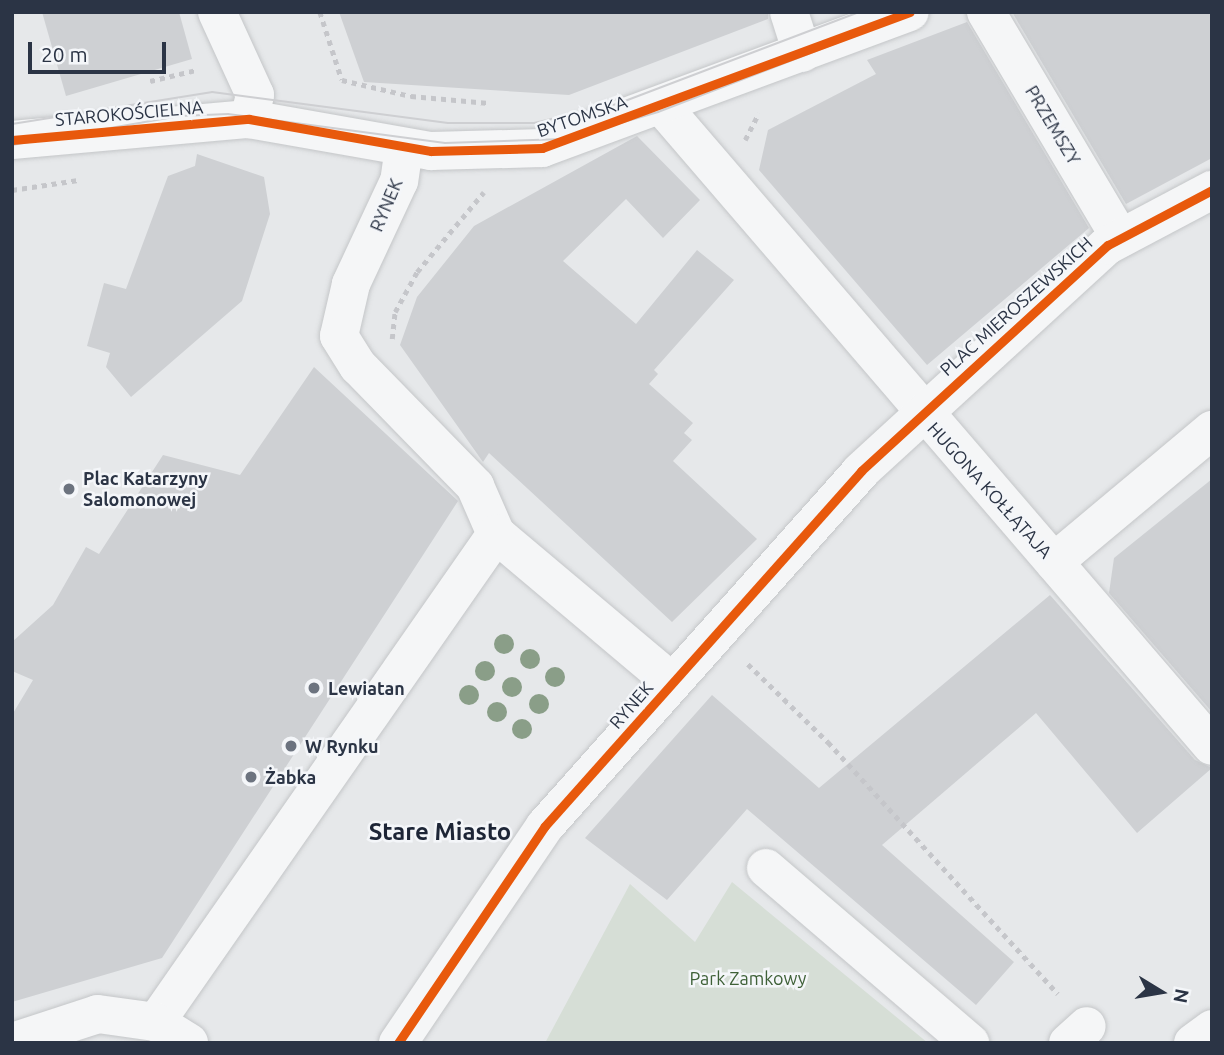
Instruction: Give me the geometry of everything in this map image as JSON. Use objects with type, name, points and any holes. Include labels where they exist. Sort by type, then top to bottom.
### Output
[{"type":"street","points":[[217,12],[255,95],[249,119]]},
{"type":"street","points":[[789,12],[802,53]]},
{"type":"street","name":"BYTOMSKA","points":[[249,119],[404,147],[542,148],[755,72],[910,12]]},
{"type":"street","name":"PRZEMSZY","points":[[986,12],[1120,238]]},
{"type":"street","name":"HUGONA KOŁŁĄTAJA","points":[[661,105],[920,413],[1054,562],[1212,746]]},
{"type":"street","name":"STAROKOŚCIELNA","points":[[12,140],[249,119]]},
{"type":"street","name":"RYNEK","points":[[404,147],[399,181],[351,284],[339,336],[374,360],[475,486],[496,534]]},
{"type":"street","name":"PLAC MIEROSZEWSKICH","points":[[920,413],[1120,238],[1212,190]]},
{"type":"street","name":"RYNEK","points":[[398,1043],[545,826],[683,670],[920,413]]},
{"type":"street","points":[[1054,562],[1212,430]]},
{"type":"street","points":[[156,1022],[496,534],[683,670]]},
{"type":"street","points":[[766,868],[970,1043]]},
{"type":"street","points":[[12,1042],[98,1014],[156,1022],[189,1043]]},
{"type":"street","points":[[1193,1043],[1212,1029]]},
{"type":"path","points":[[320,12],[342,80],[411,96],[504,104]]},
{"type":"path","points":[[743,154],[765,96],[755,72]]},
{"type":"path","points":[[374,360],[416,272],[488,187]]},
{"type":"path","points":[[683,670],[716,675],[737,654],[788,699],[1078,1034]]},
{"type":"green space","name":"Park Zamkowy","points":[[732,882],[928,1043],[545,1043],[630,884],[695,942]]},
{"type":"building","points":[[42,12],[179,12],[192,59],[66,96]]},
{"type":"building","points":[[339,12],[768,12],[768,19],[569,95],[364,82]]},
{"type":"building","points":[[1012,12],[1212,12],[1212,158],[1126,204]]},
{"type":"building","points":[[967,22],[1089,228],[927,365],[759,170],[768,130],[876,74],[867,60]]},
{"type":"building","points":[[637,136],[700,200],[663,238],[626,199],[563,261],[636,324],[697,250],[734,280],[654,370],[658,374],[649,384],[693,423],[684,433],[692,440],[673,461],[757,539],[672,622],[489,453],[483,462],[400,345],[417,297],[474,226]]},
{"type":"building","points":[[197,154],[264,177],[270,214],[242,301],[131,397],[106,367],[110,353],[87,346],[104,283],[126,289],[168,176],[195,166]]},
{"type":"building","points":[[314,367],[458,501],[162,958],[12,1002],[12,715],[33,680],[12,671],[12,642],[53,605],[86,547],[99,554],[163,455],[240,475]]},
{"type":"building","points":[[1212,479],[1212,712],[1109,593],[1114,558]]},
{"type":"building","points":[[1050,595],[1195,760],[1212,768],[1137,833],[1036,713],[882,845],[1014,962],[976,1005],[747,809],[667,900],[585,838],[712,695],[819,788]]},
{"type":"tram line","points":[[12,124],[212,92],[448,123],[534,123],[617,104],[859,12]]},
{"type":"tram line","points":[[12,145],[180,116],[228,114],[445,143],[565,139],[658,112],[917,12]]},
{"type":"cycle path","points":[[12,140],[249,119],[431,151],[542,148],[910,12]]},
{"type":"cycle path","points":[[398,1043],[545,826],[861,471],[1108,245],[1212,190]]},
{"type":"place","name":"Plac Katarzyny Salomonowej","points":[[69,489]]},
{"type":"place","name":"Lewiatan","points":[[314,688]]},
{"type":"place","name":"W Rynku","points":[[291,746]]},
{"type":"place","name":"Żabka","points":[[251,777]]},
{"type":"district","name":"Stare Miasto","points":[[440,832]]}]
